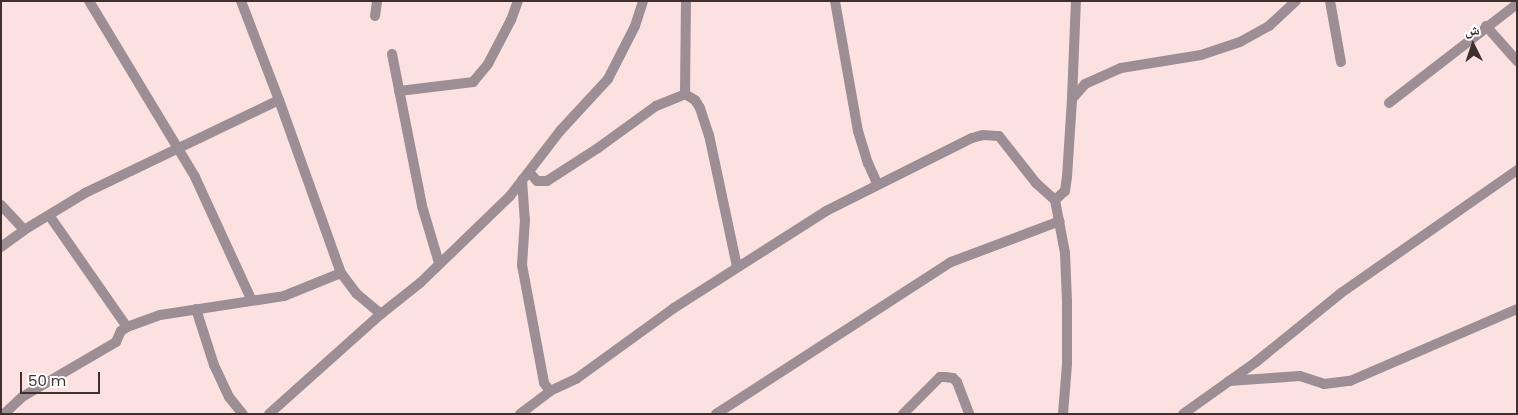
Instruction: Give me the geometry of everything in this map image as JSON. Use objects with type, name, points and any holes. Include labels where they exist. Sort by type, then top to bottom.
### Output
[{"type":"street","points":[[89,1],[203,193],[252,301]]},
{"type":"street","points":[[241,1],[279,100],[341,273],[357,294],[381,314]]},
{"type":"street","points":[[375,16],[377,1]]},
{"type":"street","points":[[399,91],[472,82],[488,64],[511,20],[518,1]]},
{"type":"street","points":[[269,414],[381,314],[420,283],[510,196],[560,131],[608,79],[635,26],[643,1]]},
{"type":"street","points":[[685,94],[686,1]]},
{"type":"street","points":[[835,1],[858,131],[868,163],[877,183]]},
{"type":"street","points":[[1055,200],[1064,191],[1067,177],[1076,1]]},
{"type":"street","points":[[1072,99],[1085,84],[1121,68],[1200,55],[1240,42],[1269,26],[1296,1]]},
{"type":"street","points":[[1330,1],[1341,62]]},
{"type":"street","points":[[1389,103],[1486,26],[1517,4]]},
{"type":"street","points":[[1486,26],[1517,61]]},
{"type":"street","points":[[392,54],[422,206],[439,263]]},
{"type":"street","points":[[526,176],[537,181],[547,181],[598,148],[656,106],[685,94]]},
{"type":"street","points":[[685,94],[694,100],[700,108],[709,135],[737,268]]},
{"type":"street","points":[[1,247],[24,230],[84,194],[279,100]]},
{"type":"street","points":[[520,414],[550,391],[576,379],[674,308],[826,211],[877,183],[972,138],[991,135],[999,136],[1005,142],[1036,183],[1055,200],[1065,253],[1067,364],[1063,414]]},
{"type":"street","points":[[1183,414],[1229,381],[1342,293],[1517,170]]},
{"type":"street","points":[[526,176],[522,265],[544,383],[550,391]]},
{"type":"street","points":[[1,205],[24,230]]},
{"type":"street","points":[[49,215],[127,327]]},
{"type":"street","points":[[716,414],[951,262],[1060,222]]},
{"type":"street","points":[[4,414],[22,397],[116,342],[121,331],[146,319],[196,309],[284,296],[341,273]]},
{"type":"street","points":[[196,309],[214,365],[229,397],[243,414]]},
{"type":"street","points":[[1229,381],[1300,376],[1324,384],[1350,381],[1517,309]]},
{"type":"street","points":[[903,414],[940,377],[945,377],[953,378],[957,382],[968,414]]}]
